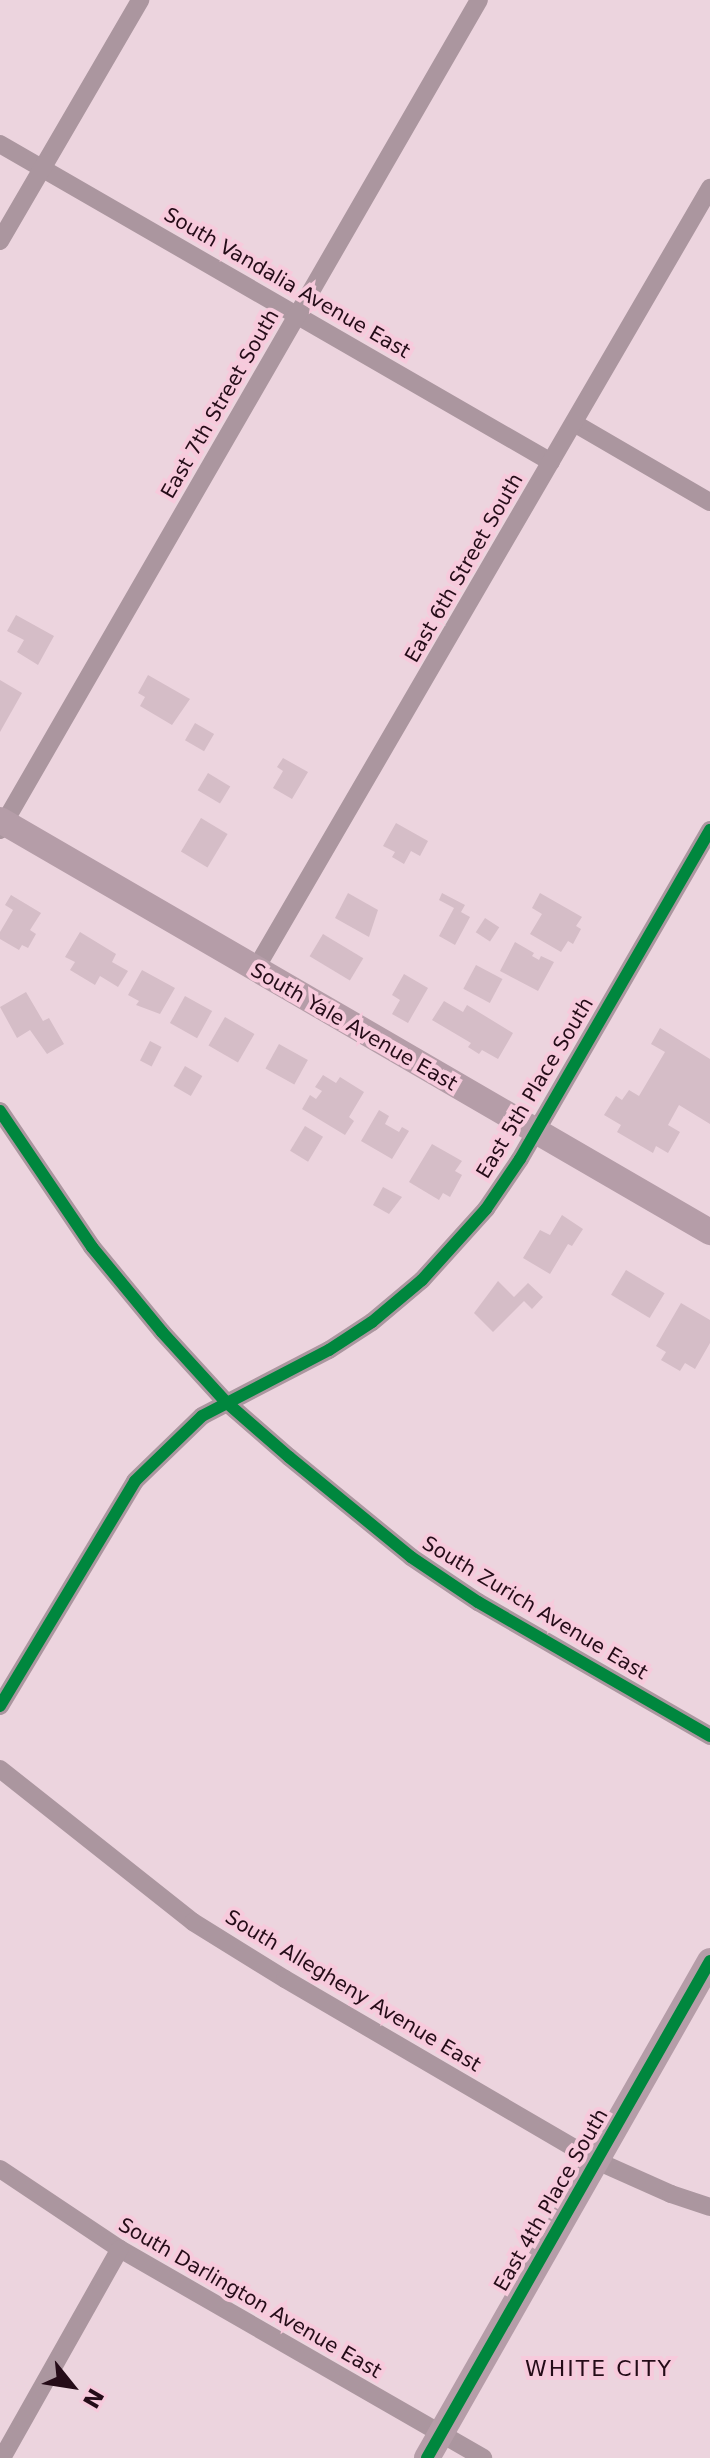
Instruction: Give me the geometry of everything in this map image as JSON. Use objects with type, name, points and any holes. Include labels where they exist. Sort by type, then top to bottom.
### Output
[{"type":"main road","name":"South Yale Avenue East","points":[[2,824],[710,1232]]},
{"type":"main road","name":"East 4th Place South","points":[[427,2458],[710,1961]]},
{"type":"street","points":[[0,241],[140,0]]},
{"type":"street","name":"East 7th Street South","points":[[2,824],[479,0]]},
{"type":"street","name":"South Vandalia Avenue East","points":[[0,144],[551,462]]},
{"type":"street","name":"East 6th Street South","points":[[255,970],[710,188]]},
{"type":"street","points":[[574,423],[710,502]]},
{"type":"street","name":"East 5th Place South","points":[[0,1706],[135,1481],[202,1416],[329,1350],[372,1322],[422,1280],[486,1209],[536,1132],[710,830]]},
{"type":"street","name":"South Zurich Avenue East","points":[[0,1111],[92,1247],[226,1402],[411,1557],[478,1602],[710,1736]]},
{"type":"street","name":"South Allegheny Avenue East","points":[[0,1769],[193,1922],[597,2161],[671,2194],[710,2207]]},
{"type":"street","name":"South Darlington Avenue East","points":[[0,2169],[120,2249],[483,2458]]},
{"type":"street","points":[[2,2458],[120,2249]]},
{"type":"building","points":[[16,615],[54,636],[38,665],[17,652],[24,640],[7,631]]},
{"type":"building","points":[[148,675],[190,699],[172,725],[140,706],[145,697],[138,693]]},
{"type":"building","points":[[0,680],[22,693],[0,732]]},
{"type":"building","points":[[195,723],[214,734],[204,751],[185,740]]},
{"type":"building","points":[[283,758],[308,772],[292,799],[273,788],[283,771],[277,767]]},
{"type":"building","points":[[208,773],[230,786],[220,804],[198,790]]},
{"type":"building","points":[[201,818],[228,834],[207,867],[181,851]]},
{"type":"building","points":[[396,823],[428,841],[420,856],[411,851],[404,864],[392,857],[395,852],[383,846]]},
{"type":"building","points":[[348,893],[378,910],[369,937],[335,918]]},
{"type":"building","points":[[442,893],[465,905],[461,912],[470,917],[455,945],[439,936],[454,908],[439,900]]},
{"type":"building","points":[[540,893],[582,917],[576,926],[581,929],[573,944],[568,941],[561,952],[530,934],[542,914],[532,908]]},
{"type":"building","points":[[11,895],[41,913],[30,930],[36,934],[28,948],[22,945],[19,950],[0,939],[0,932],[13,910],[5,905]]},
{"type":"building","points":[[485,918],[499,927],[490,942],[476,932]]},
{"type":"building","points":[[80,932],[116,954],[112,962],[128,971],[118,987],[100,976],[95,985],[70,970],[75,962],[65,957]]},
{"type":"building","points":[[323,934],[363,958],[350,980],[310,956]]},
{"type":"building","points":[[515,942],[534,953],[532,956],[539,960],[541,956],[554,962],[538,991],[500,971]]},
{"type":"building","points":[[476,965],[502,979],[490,1003],[463,989]]},
{"type":"building","points":[[142,970],[175,988],[160,1014],[136,1005],[139,1001],[128,995]]},
{"type":"building","points":[[404,974],[428,988],[408,1023],[392,1014],[400,1000],[392,995]]},
{"type":"building","points":[[26,992],[43,1021],[49,1018],[64,1044],[47,1054],[30,1030],[17,1038],[0,1007]]},
{"type":"building","points":[[185,996],[212,1011],[197,1038],[170,1023]]},
{"type":"building","points":[[444,1001],[463,1012],[467,1005],[513,1033],[498,1059],[482,1050],[479,1054],[468,1047],[471,1043],[432,1020]]},
{"type":"building","points":[[225,1017],[254,1034],[238,1063],[209,1046]]},
{"type":"building","points":[[660,1028],[710,1059],[710,1124],[679,1105],[668,1125],[680,1132],[668,1153],[656,1146],[653,1153],[617,1132],[621,1125],[604,1115],[616,1096],[622,1100],[629,1090],[639,1096],[665,1052],[651,1044]]},
{"type":"building","points":[[150,1041],[162,1047],[152,1067],[140,1061]]},
{"type":"building","points":[[279,1044],[308,1060],[294,1084],[265,1068]]},
{"type":"building","points":[[185,1066],[202,1076],[191,1096],[174,1086]]},
{"type":"building","points":[[323,1075],[336,1083],[340,1077],[364,1092],[349,1117],[354,1121],[345,1135],[302,1109],[310,1095],[316,1099],[322,1091],[315,1087]]},
{"type":"building","points":[[379,1110],[389,1116],[385,1124],[399,1132],[402,1127],[409,1131],[392,1159],[361,1141]]},
{"type":"building","points":[[305,1126],[323,1137],[308,1162],[290,1151]]},
{"type":"building","points":[[432,1144],[462,1161],[455,1171],[462,1175],[450,1197],[443,1193],[439,1200],[409,1182]]},
{"type":"building","points":[[383,1187],[402,1197],[389,1214],[373,1205]]},
{"type":"building","points":[[562,1215],[583,1229],[572,1246],[568,1244],[550,1274],[523,1258],[540,1230],[550,1235]]},
{"type":"building","points":[[626,1270],[665,1293],[650,1318],[611,1295]]},
{"type":"building","points":[[498,1281],[514,1297],[528,1283],[543,1297],[532,1309],[524,1301],[493,1332],[474,1313]]},
{"type":"building","points":[[681,1303],[710,1320],[710,1343],[695,1369],[685,1363],[680,1371],[661,1360],[666,1352],[656,1346]]},
{"type":"cycle path","points":[[0,1706],[135,1481],[202,1416],[329,1350],[372,1322],[422,1280],[486,1209],[520,1159],[710,830]]},
{"type":"cycle path","points":[[0,1111],[92,1247],[162,1332],[226,1402],[411,1557],[478,1602],[710,1736]]},
{"type":"cycle path","points":[[427,2458],[710,1961]]},
{"type":"district","name":"WHITE CITY","points":[[599,2369]]}]
